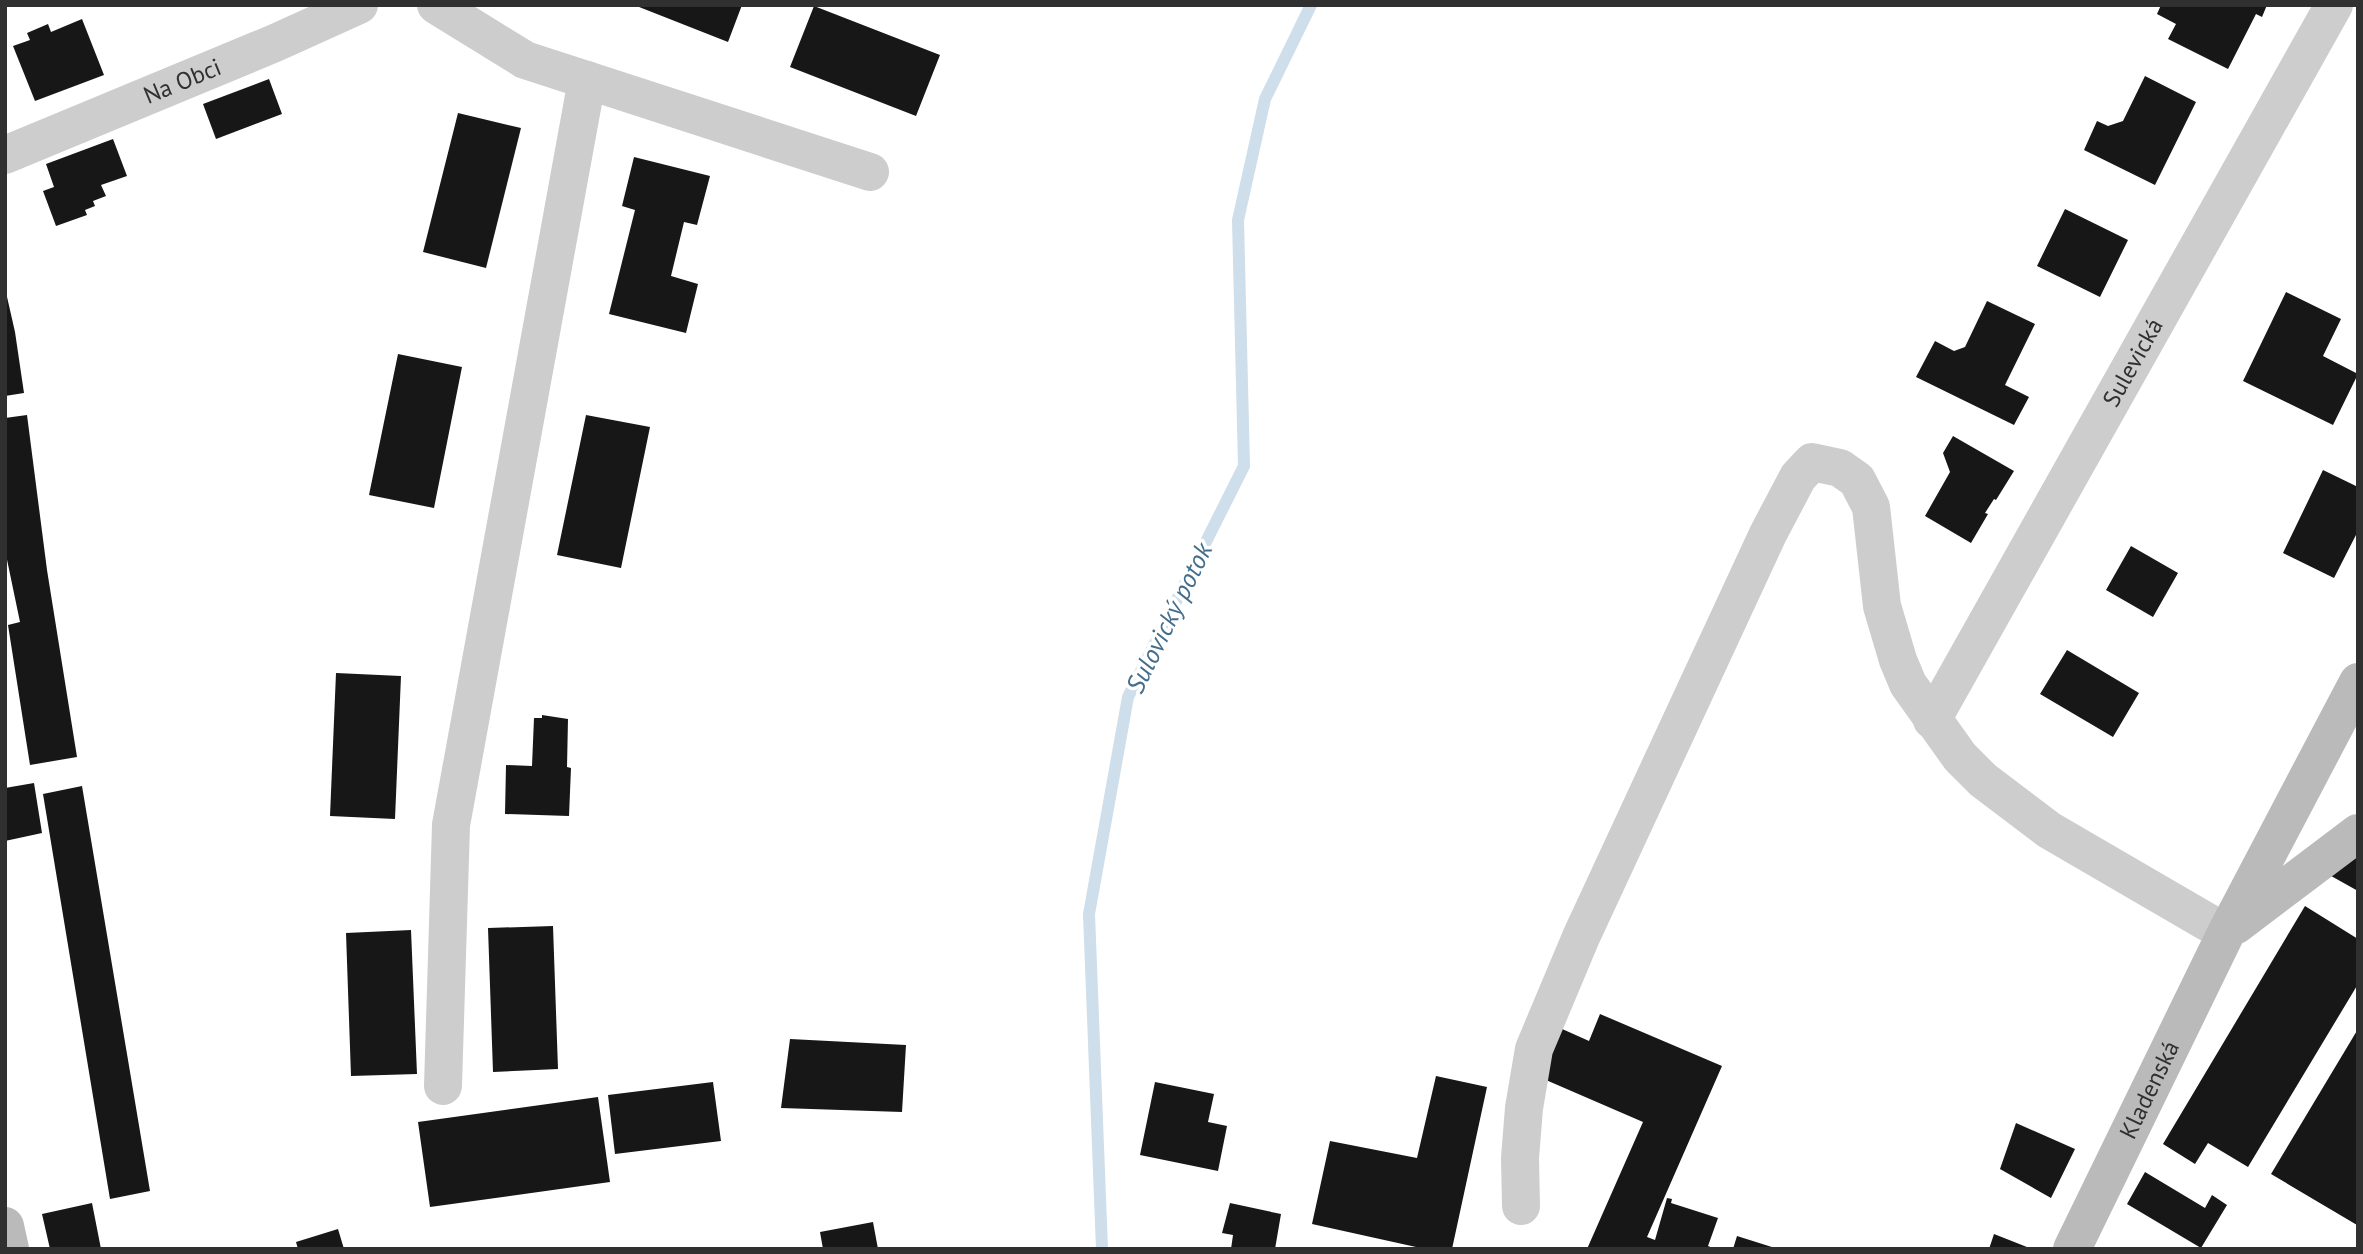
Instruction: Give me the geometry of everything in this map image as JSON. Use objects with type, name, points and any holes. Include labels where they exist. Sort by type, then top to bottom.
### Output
[{"type":"street","name":"Na Obci","points":[[5,155],[359,5]]},
{"type":"street","points":[[436,5],[525,60],[870,172]]},
{"type":"street","name":"Sulevická","points":[[1932,719],[2334,5]]},
{"type":"street","points":[[443,1086],[452,825],[587,80]]},
{"type":"street","points":[[1521,1206],[1520,1158],[1524,1108],[1534,1049],[1581,937],[1768,534],[1798,477],[1812,462],[1840,468],[1857,480],[1871,507],[1882,606],[1908,684],[1960,757],[1983,780],[2049,830],[2226,933]]},
{"type":"street","name":"Kladenská","points":[[2072,1249],[2226,933],[2358,682]]},
{"type":"street","name":"Kladenská","points":[[2226,933],[2358,833]]},
{"type":"street","points":[[5,1226],[10,1249]]},
{"type":"building","points":[[634,5],[742,5],[728,42]]},
{"type":"building","points":[[2161,5],[2267,5],[2262,17],[2256,14],[2228,69],[2168,39],[2176,24],[2157,14]]},
{"type":"building","points":[[814,6],[940,55],[916,116],[790,67]]},
{"type":"building","points":[[82,19],[104,75],[35,101],[13,46],[30,40],[27,33],[48,24],[51,32]]},
{"type":"building","points":[[2145,76],[2196,102],[2155,185],[2084,150],[2097,121],[2108,126],[2123,121]]},
{"type":"building","points":[[269,79],[282,114],[216,139],[203,104]]},
{"type":"building","points":[[458,113],[521,128],[486,268],[423,252]]},
{"type":"building","points":[[113,139],[127,176],[101,185],[106,196],[93,201],[95,206],[85,210],[87,215],[56,226],[43,191],[54,187],[46,164]]},
{"type":"building","points":[[634,157],[710,176],[697,225],[684,222],[671,276],[698,284],[686,333],[609,314],[635,210],[622,206]]},
{"type":"building","points":[[2065,209],[2128,240],[2100,297],[2037,266]]},
{"type":"building","points":[[5,288],[24,393],[5,396]]},
{"type":"building","points":[[2286,292],[2341,319],[2323,356],[2358,374],[2333,425],[2243,381]]},
{"type":"building","points":[[1987,301],[2035,324],[2005,385],[2029,397],[2014,425],[1916,377],[1935,341],[1954,351],[1965,347]]},
{"type":"building","points":[[398,354],[462,367],[434,508],[369,495]]},
{"type":"building","points":[[27,415],[47,570],[77,757],[30,765],[8,625],[20,622],[5,550],[5,418]]},
{"type":"building","points":[[586,415],[650,427],[621,568],[557,555]]},
{"type":"building","points":[[1953,436],[2014,471],[1985,513],[1988,514],[1971,543],[1925,516],[1950,472],[1943,453]]},
{"type":"building","points":[[2323,470],[2358,487],[2358,531],[2334,578],[2283,553]]},
{"type":"building","points":[[2131,546],[2178,573],[2153,617],[2106,590]]},
{"type":"building","points":[[2067,650],[2139,693],[2113,737],[2040,694]]},
{"type":"building","points":[[336,673],[401,676],[395,819],[330,816]]},
{"type":"building","points":[[542,715],[568,719],[567,767],[571,768],[569,816],[505,814],[506,765],[532,766],[534,718],[542,718]]},
{"type":"building","points":[[34,783],[42,833],[5,841],[5,788]]},
{"type":"building","points":[[82,786],[150,1191],[110,1199],[43,794]]},
{"type":"building","points":[[2358,856],[2358,891],[2324,872]]},
{"type":"building","points":[[2305,906],[2358,939],[2358,984],[2248,1167],[2208,1143],[2195,1164],[2163,1144]]},
{"type":"building","points":[[553,926],[558,1069],[493,1072],[488,928]]},
{"type":"building","points":[[411,930],[417,1074],[351,1076],[346,933]]},
{"type":"building","points":[[1600,1014],[1722,1066],[1647,1237],[1655,1240],[1667,1198],[1672,1199],[1671,1203],[1718,1218],[1708,1246],[1715,1249],[1587,1249],[1643,1122],[1539,1077],[1560,1028],[1589,1041]]},
{"type":"building","points":[[2358,1029],[2358,1223],[2357,1225],[2271,1174]]},
{"type":"building","points":[[790,1039],[906,1045],[902,1112],[781,1108]]},
{"type":"building","points":[[1436,1076],[1487,1087],[1452,1249],[1425,1249],[1312,1224],[1330,1141],[1417,1158]]},
{"type":"building","points":[[713,1082],[721,1141],[615,1154],[608,1095]]},
{"type":"building","points":[[1155,1082],[1214,1094],[1208,1122],[1227,1126],[1218,1171],[1140,1155]]},
{"type":"building","points":[[598,1097],[610,1182],[430,1207],[418,1122]]},
{"type":"building","points":[[2016,1123],[2075,1149],[2051,1198],[2000,1169]]},
{"type":"building","points":[[2145,1172],[2205,1208],[2212,1195],[2227,1205],[2201,1248],[2127,1204]]},
{"type":"building","points":[[92,1203],[101,1249],[50,1249],[42,1214]]},
{"type":"building","points":[[1230,1203],[1281,1214],[1275,1249],[1231,1249],[1233,1235],[1222,1233]]},
{"type":"building","points":[[873,1222],[878,1249],[823,1249],[820,1232]]},
{"type":"building","points":[[338,1229],[344,1249],[298,1249],[296,1242]]},
{"type":"building","points":[[1994,1234],[2032,1249],[1989,1249]]},
{"type":"building","points":[[1737,1236],[1775,1248],[1775,1249],[1733,1249]]},
{"type":"waterway","name":"Sulovický potok","points":[[1102,1249],[1089,914],[1128,697],[1244,466],[1238,220],[1265,99],[1311,5]]}]
